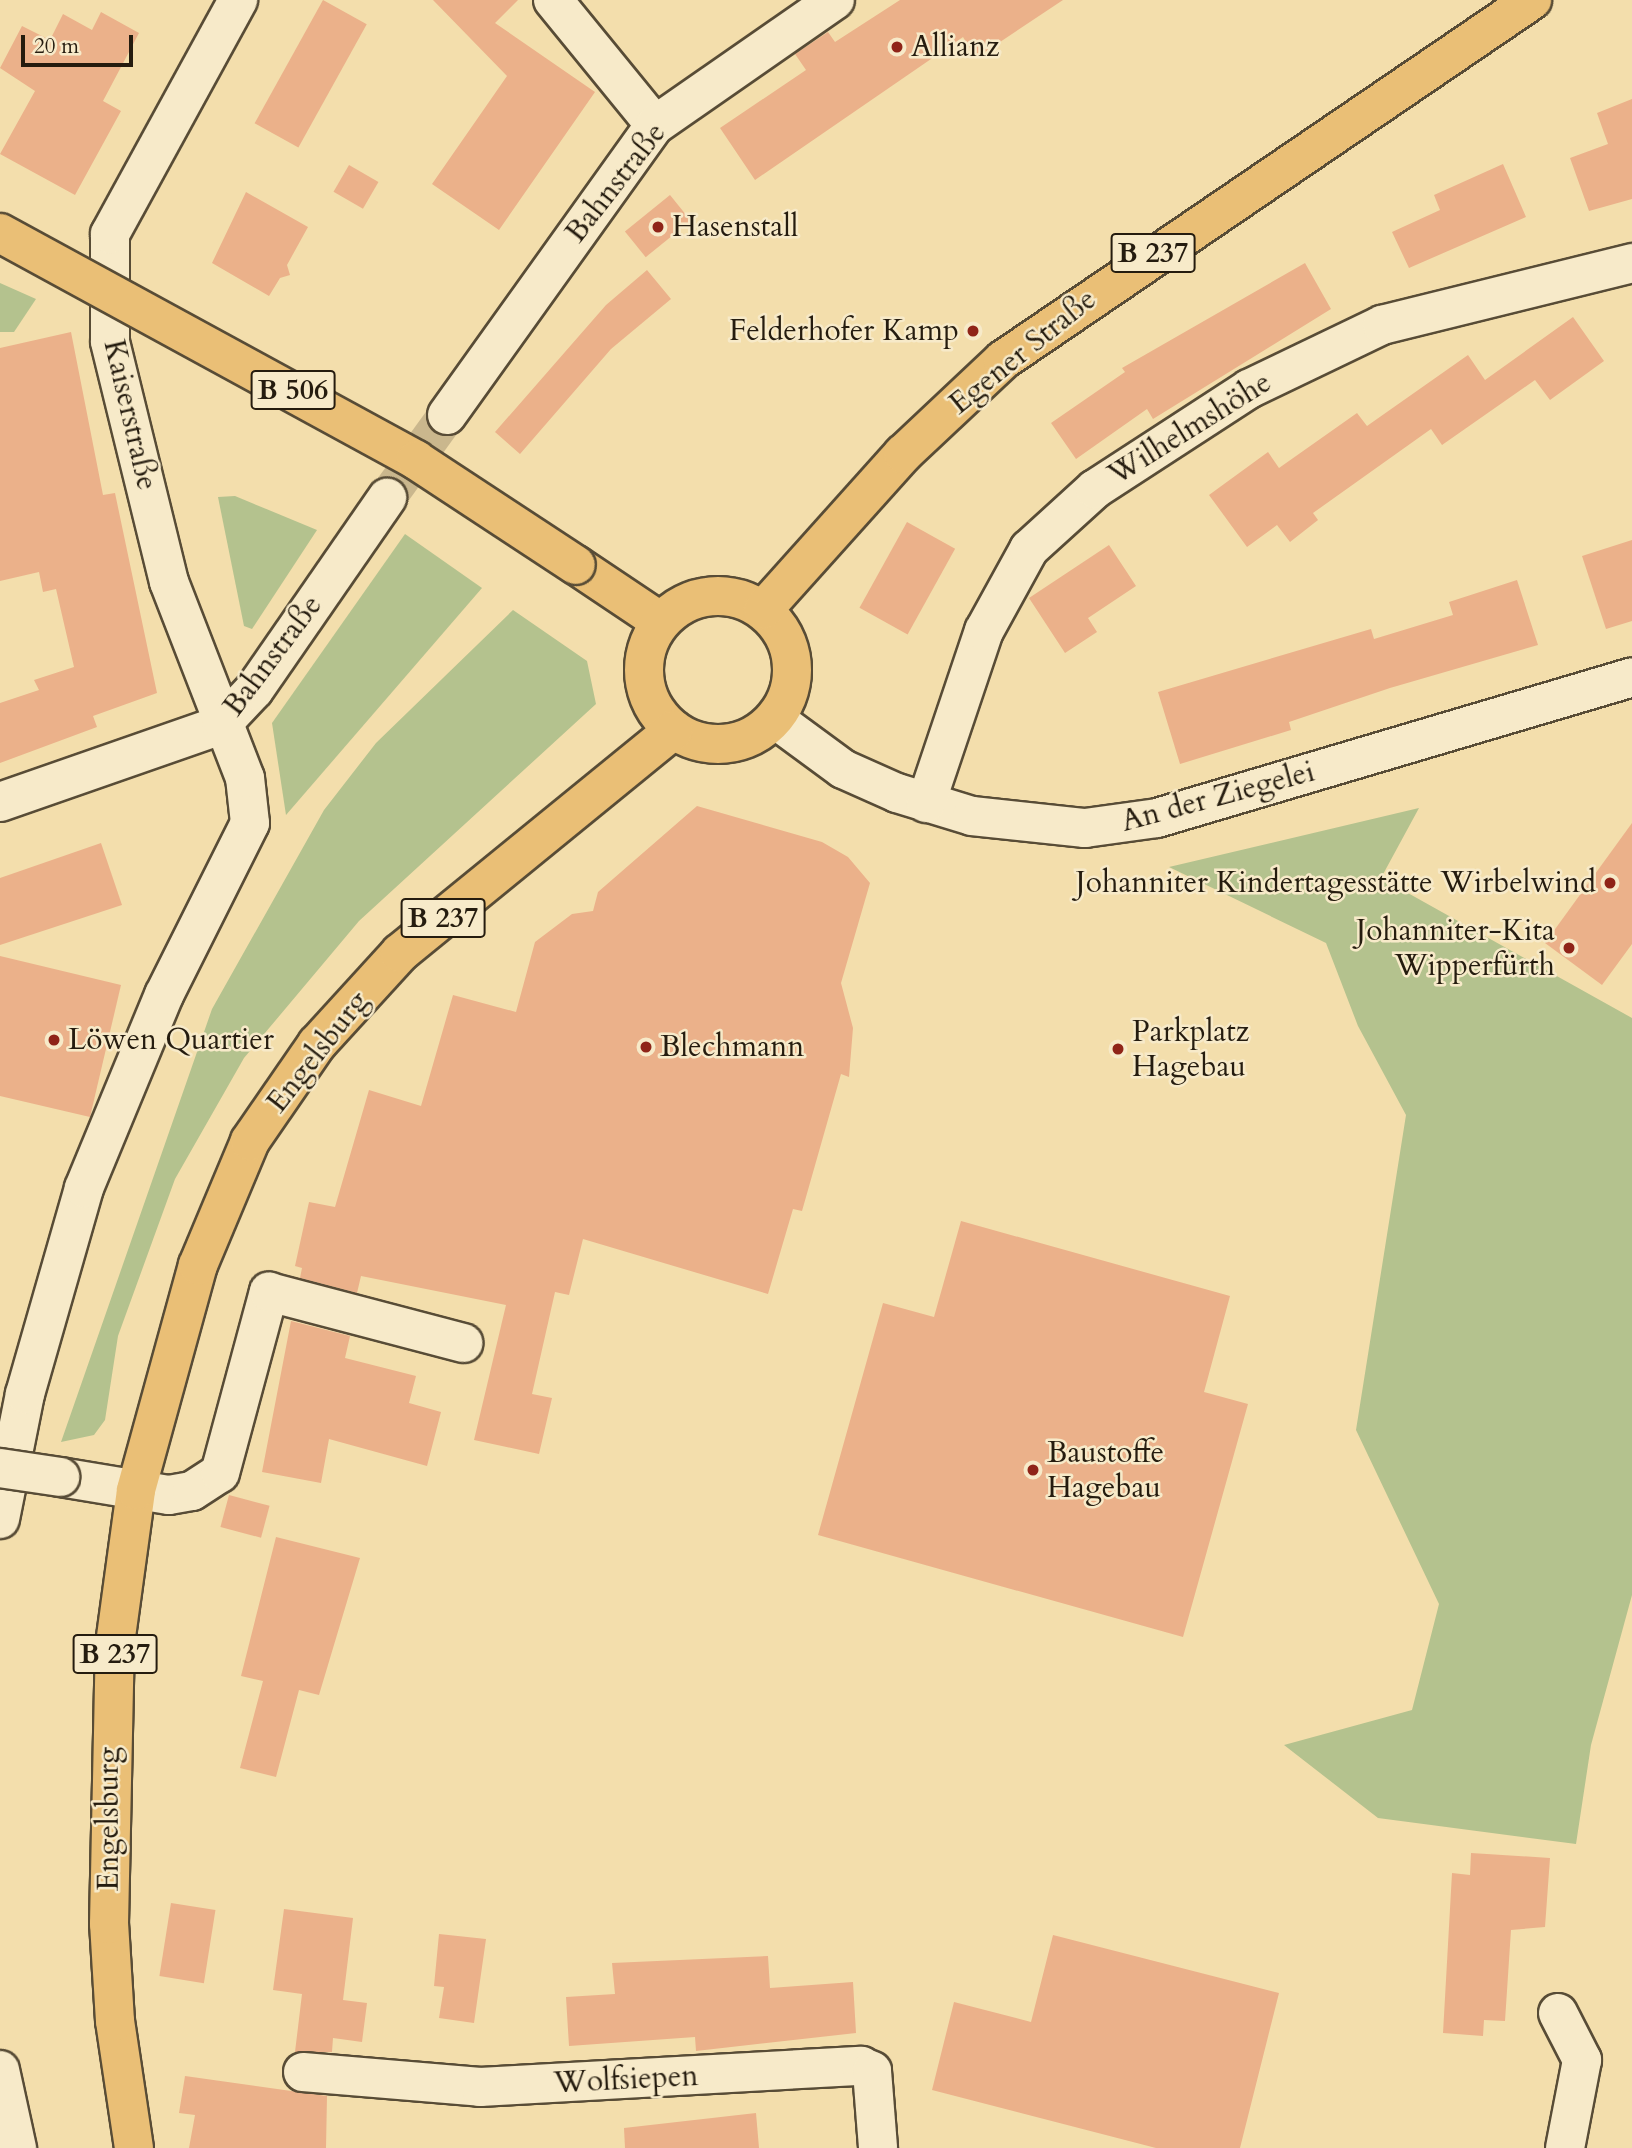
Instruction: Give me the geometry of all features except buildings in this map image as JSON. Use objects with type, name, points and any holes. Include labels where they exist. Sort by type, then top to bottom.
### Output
[{"type":"main road","name":"Egener Straße","points":[[763,610],[903,454],[1003,360],[1532,0]]},
{"type":"main road","name":"B 506","points":[[0,233],[416,460],[661,622]]},
{"type":"main road","points":[[714,596],[763,610],[785,636],[793,670],[775,719],[726,744],[673,730],[645,683],[647,647],[661,622],[681,605],[714,596]]},
{"type":"main road","name":"Engelsburg","points":[[134,2148],[115,2021],[106,1818],[115,1644],[136,1490],[187,1298],[232,1177],[317,1044],[400,953],[673,730]]},
{"type":"street","name":"Kaiserstraße","points":[[0,1519],[25,1394],[84,1188],[164,995],[250,823],[245,778],[221,725],[169,582],[110,341],[110,234],[238,0]]},
{"type":"street","points":[[553,0],[655,125]]},
{"type":"street","name":"Bahnstraße","points":[[447,415],[655,125],[835,0]]},
{"type":"street","name":"Wilhelmshöhe","points":[[926,803],[984,631],[1029,549],[1095,489],[1249,389],[1382,325],[1632,263]]},
{"type":"street","name":"Bahnstraße","points":[[0,802],[221,725],[254,690],[387,498]]},
{"type":"street","name":"An der Ziegelei","points":[[775,719],[843,769],[926,803],[1038,828],[1122,826],[1632,677]]},
{"type":"street","points":[[0,1468],[136,1490],[192,1491],[220,1473],[269,1292],[463,1343]]},
{"type":"street","points":[[1558,2013],[1582,2060],[1565,2148]]},
{"type":"street","name":"Wolfsiepen","points":[[303,2072],[480,2087],[861,2066],[872,2071],[878,2148]]},
{"type":"street","points":[[0,2070],[17,2148]]},
{"type":"green space","points":[[0,283],[36,299],[14,332],[0,332]]},
{"type":"green space","points":[[235,496],[317,530],[252,629],[244,626],[218,497]]},
{"type":"green space","points":[[405,534],[482,588],[286,815],[272,723]]},
{"type":"green space","points":[[513,610],[587,661],[596,704],[359,921],[244,1058],[175,1179],[118,1336],[105,1420],[94,1435],[61,1442],[212,1009],[324,810],[376,743]]},
{"type":"green space","points":[[1419,808],[1381,878],[1632,1018],[1632,1595],[1591,1745],[1576,1844],[1378,1818],[1284,1745],[1412,1710],[1439,1604],[1356,1430],[1406,1115],[1358,1026],[1326,943],[1169,867]]},
{"type":"tunnel","points":[[387,498],[447,415]]},
{"type":"place","name":"Allianz","points":[[897,47]]},
{"type":"place","name":"Hasenstall","points":[[658,227]]},
{"type":"place","name":"Felderhofer Kamp","points":[[973,331]]},
{"type":"place","name":"Johanniter Kindertagesstätte Wirbelwind","points":[[1610,883]]},
{"type":"place","name":"Johanniter-Kita Wipperfürth","points":[[1569,948]]},
{"type":"place","name":"Löwen Quartier","points":[[54,1040]]},
{"type":"place","name":"Blechmann","points":[[646,1047]]},
{"type":"place","name":"Parkplatz Hagebau","points":[[1118,1049]]},
{"type":"place","name":"Baustoffe Hagebau","points":[[1033,1470]]}]
